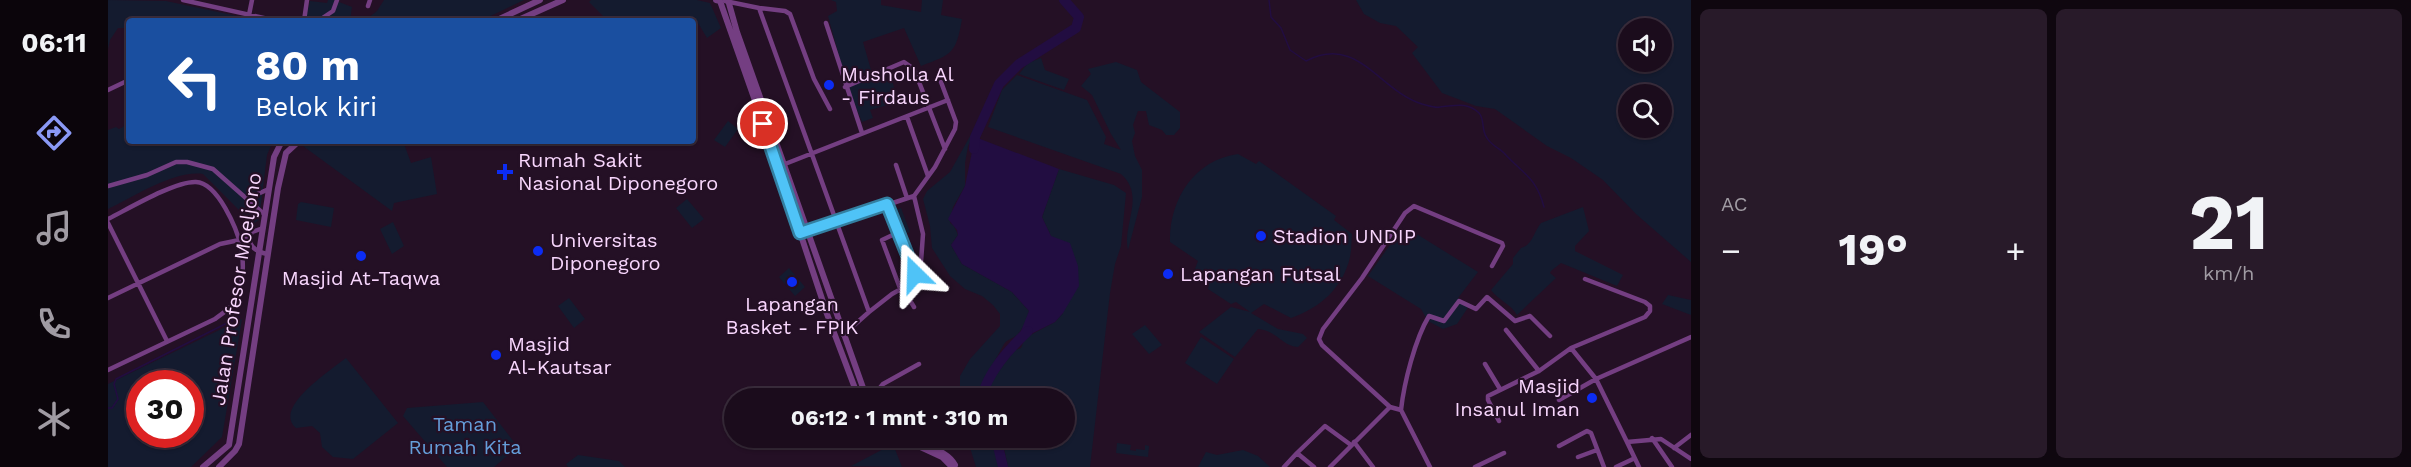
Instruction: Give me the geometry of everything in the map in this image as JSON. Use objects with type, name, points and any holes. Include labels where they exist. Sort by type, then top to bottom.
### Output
[{"type":"street","points":[[183,0],[263,18]]},
{"type":"street","points":[[249,15],[252,0]]},
{"type":"street","points":[[304,18],[307,0]]},
{"type":"street","points":[[322,18],[333,11],[337,0]]},
{"type":"street","points":[[501,18],[540,0]]},
{"type":"street","points":[[523,18],[563,0]]},
{"type":"street","points":[[830,109],[814,79],[790,14],[785,11],[718,1],[808,231],[843,335],[865,388]]},
{"type":"street","points":[[729,1],[800,233],[855,388]]},
{"type":"street","points":[[759,8],[869,312]]},
{"type":"street","points":[[826,23],[845,87],[862,133]]},
{"type":"street","points":[[845,87],[904,62],[908,63],[917,77],[927,109],[945,149]]},
{"type":"street","points":[[108,90],[126,81]]},
{"type":"street","points":[[800,233],[914,196],[935,167],[956,124],[941,82]]},
{"type":"street","points":[[781,165],[948,100]]},
{"type":"street","points":[[907,117],[928,176]]},
{"type":"street","name":"Jalan Profesor Moeljono","points":[[203,467],[229,445],[274,157],[280,144]]},
{"type":"street","points":[[219,467],[235,452],[239,444],[278,188],[286,153],[296,144]]},
{"type":"street","points":[[108,186],[147,175],[176,162],[188,162],[213,169],[266,216]]},
{"type":"street","points":[[896,165],[907,198]]},
{"type":"street","points":[[108,370],[215,319],[235,301],[243,265],[238,239],[229,216],[216,195],[210,188],[197,182],[169,189],[108,221],[167,341]]},
{"type":"street","points":[[248,198],[269,189],[278,188]]},
{"type":"street","points":[[914,196],[923,234],[921,262]]},
{"type":"street","points":[[843,335],[892,294],[917,279],[887,204]]},
{"type":"street","points":[[1401,410],[1390,407],[1322,345],[1319,339],[1323,329],[1362,278],[1405,213],[1414,206],[1502,243],[1503,246],[1492,266]]},
{"type":"street","points":[[267,254],[258,252],[251,246],[249,238],[252,232],[264,228],[272,230]]},
{"type":"street","points":[[898,232],[882,240],[902,290],[914,307]]},
{"type":"street","points":[[108,298],[220,244],[249,238]]},
{"type":"street","points":[[1499,421],[1488,400],[1491,393],[1539,371],[1571,348],[1645,317],[1650,311],[1650,306],[1645,302],[1585,279]]},
{"type":"street","points":[[1430,467],[1401,410],[1411,362],[1429,316],[1444,321],[1459,301],[1476,309],[1487,297],[1515,321],[1530,316],[1550,336]]},
{"type":"street","points":[[1506,330],[1539,371]]},
{"type":"street","points":[[1559,400],[1596,379],[1691,337]]},
{"type":"street","points":[[1571,348],[1596,379],[1633,459],[1639,467]]},
{"type":"street","points":[[879,388],[919,364]]},
{"type":"street","points":[[1485,364],[1500,389]]},
{"type":"street","points":[[1330,467],[1390,407]]},
{"type":"street","points":[[1284,467],[1325,426],[1353,443],[1373,467]]},
{"type":"street","points":[[1559,446],[1587,431],[1591,433],[1604,467]]},
{"type":"street","points":[[1674,448],[1691,435]]},
{"type":"street","points":[[1652,438],[1672,467]]},
{"type":"street","points":[[1627,442],[1661,439],[1691,459]]},
{"type":"street","points":[[922,448],[954,467]]},
{"type":"street","points":[[932,448],[951,458],[954,467]]},
{"type":"street","points":[[1578,457],[1597,450]]},
{"type":"street","points":[[1297,453],[1314,467]]},
{"type":"street","points":[[1475,467],[1504,453]]},
{"type":"street","points":[[1616,467],[1633,459]]},
{"type":"green space","points":[[108,0],[166,1],[247,18],[126,18],[126,28],[118,28],[110,40],[108,49]]},
{"type":"green space","points":[[328,0],[334,0],[352,7],[350,18],[306,18],[310,1],[327,3]]},
{"type":"green space","points":[[384,0],[524,0],[486,18],[368,18],[377,11]]},
{"type":"green space","points":[[591,0],[697,0],[710,3],[721,28],[707,38],[696,18],[605,18],[589,2]]},
{"type":"green space","points":[[831,0],[881,0],[881,5],[921,12],[922,0],[943,0],[941,15],[962,19],[958,39],[946,55],[921,66],[904,28],[863,42],[871,70],[846,81],[828,16],[837,11],[836,2]]},
{"type":"green space","points":[[1356,0],[1691,0],[1691,262],[1636,214],[1603,180],[1571,158],[1547,146],[1495,109],[1476,106],[1442,93],[1412,53],[1418,47],[1396,26],[1380,23],[1364,14]]},
{"type":"green space","points":[[1041,58],[1045,70],[1069,79],[1064,90],[1019,74],[1028,63]]},
{"type":"green space","points":[[1116,62],[1137,70],[1141,82],[1180,112],[1180,128],[1174,135],[1166,135],[1162,130],[1149,125],[1146,111],[1138,111],[1133,125],[1135,133],[1132,141],[1135,156],[1142,170],[1142,197],[1128,250],[1128,230],[1133,201],[1128,183],[1121,174],[988,127],[1002,90],[1017,75],[1087,100],[1106,137],[1104,144],[1121,150],[1092,95],[1081,86],[1091,74],[1088,69]]},
{"type":"green space","points":[[876,77],[878,82],[885,78],[887,82],[892,80],[898,102],[870,110],[873,118],[862,122],[848,89]]},
{"type":"green space","points":[[728,121],[738,129],[725,147],[714,140]]},
{"type":"green space","points":[[126,122],[126,144],[272,144],[267,155],[259,220],[253,224],[203,174],[180,176],[167,180],[108,209],[108,130],[123,127]]},
{"type":"green space","points":[[974,129],[976,130],[968,146],[965,186],[953,207],[950,223],[958,235],[951,245],[962,264],[1012,292],[1029,311],[1019,333],[1004,344],[981,388],[960,388],[960,376],[970,359],[1000,326],[1000,314],[982,296],[965,289],[950,276],[932,248],[930,226],[923,199],[927,191],[950,172]]},
{"type":"green space","points":[[306,144],[404,144],[411,163],[431,157],[437,194],[394,203],[392,211],[303,146]]},
{"type":"green space","name":"Stadion UNDIP","points":[[1238,154],[1256,164],[1259,161],[1336,216],[1334,220],[1352,234],[1351,254],[1347,268],[1336,287],[1321,302],[1291,318],[1264,304],[1251,313],[1278,329],[1303,334],[1307,338],[1298,347],[1288,344],[1270,332],[1258,329],[1235,357],[1199,332],[1231,307],[1250,312],[1236,302],[1231,304],[1208,289],[1209,285],[1193,274],[1198,261],[1170,242],[1174,211],[1187,184],[1209,164]]},
{"type":"green space","points":[[1059,169],[1114,185],[1126,193],[1121,246],[1110,293],[1090,467],[1008,467],[1004,448],[1075,448],[1075,388],[988,388],[990,382],[1015,350],[1021,348],[1025,338],[1055,322],[1063,313],[1051,236],[1042,217]]},
{"type":"green space","points":[[687,199],[704,219],[692,228],[676,208]]},
{"type":"green space","points":[[301,202],[334,208],[331,227],[296,220],[298,204]]},
{"type":"green space","points":[[1583,207],[1589,231],[1575,246],[1575,251],[1623,275],[1617,286],[1561,263],[1550,273],[1556,278],[1517,315],[1491,290],[1513,264],[1513,258],[1521,248],[1531,241],[1541,223]]},
{"type":"green space","points":[[901,208],[910,232],[902,235],[893,211]]},
{"type":"green space","points":[[393,222],[404,246],[392,254],[380,229]]},
{"type":"green space","points":[[1415,233],[1478,272],[1458,298],[1469,306],[1457,324],[1443,329],[1428,321],[1421,309],[1368,276],[1394,239],[1405,246]]},
{"type":"green space","name":"Lapangan Basket - FPIK","points":[[789,268],[805,287],[795,296],[779,277]]},
{"type":"green space","points":[[1668,295],[1691,300],[1691,315],[1662,304]]},
{"type":"green space","points":[[569,298],[585,319],[574,328],[558,306]]},
{"type":"green space","points":[[242,319],[222,437],[191,467],[108,467],[108,384],[126,375],[126,448],[204,448],[204,370],[137,370]]},
{"type":"green space","points":[[1145,325],[1162,345],[1149,354],[1132,334]]},
{"type":"green space","points":[[1201,337],[1234,359],[1217,384],[1185,363]]},
{"type":"green space","points":[[346,358],[398,423],[353,459],[333,457],[322,447],[320,433],[312,426],[296,428],[291,420],[292,410],[297,400],[317,380]]},
{"type":"green space","name":"Taman Rumah Kita","points":[[483,402],[518,447],[494,467],[447,467],[403,416],[407,408]]},
{"type":"green space","points":[[1117,443],[1131,445],[1130,450],[1136,451],[1136,449],[1145,450],[1145,445],[1149,446],[1148,457],[1116,453]]},
{"type":"green space","points":[[885,448],[895,448],[902,467],[851,466]]},
{"type":"green space","points":[[970,448],[994,448],[999,467],[976,467]]},
{"type":"green space","points":[[1243,450],[1258,456],[1270,467],[1198,467],[1206,452],[1217,455]]},
{"type":"green space","points":[[578,455],[619,461],[625,467],[568,467],[566,464]]},
{"type":"shaded area","points":[[975,137],[1059,169],[1042,217],[1051,236],[1070,243],[1078,266],[1079,286],[1055,322],[1017,341],[1029,311],[1012,292],[962,264],[951,245],[958,235],[957,230],[948,219],[965,186]]},
{"type":"waterway","points":[[974,149],[975,137],[999,84],[1019,64],[1076,28],[1079,17],[1064,0]]},
{"type":"waterway","points":[[1269,0],[1271,17],[1281,28],[1290,50],[1306,61],[1324,55],[1340,54],[1354,59],[1393,88],[1422,104],[1433,107],[1455,105],[1474,109],[1481,116],[1485,135],[1533,183],[1544,207]]},
{"type":"waterway","points":[[108,408],[112,408],[118,399],[114,384],[116,379],[239,317]]},
{"type":"waterway","points":[[984,388],[1000,362],[1028,331]]},
{"type":"waterway","points":[[998,448],[1003,467]]},
{"type":"place","name":"Musholla Al - Firdaus","points":[[829,85]]},
{"type":"place","name":"Rumah Sakit Nasional Diponegoro","points":[[505,172]]},
{"type":"place","name":"Stadion UNDIP","points":[[1261,236]]},
{"type":"place","name":"Universitas Diponegoro","points":[[538,251]]},
{"type":"place","name":"Masjid At-Taqwa","points":[[361,256]]},
{"type":"place","name":"Lapangan Futsal","points":[[1168,274]]},
{"type":"place","name":"Lapangan Basket - FPIK","points":[[792,282]]},
{"type":"place","name":"Masjid Al-Kautsar","points":[[496,355]]},
{"type":"place","name":"Masjid Insanul Iman","points":[[1592,398]]},
{"type":"route","points":[[763,124],[800,233],[887,204],[915,274]]}]
